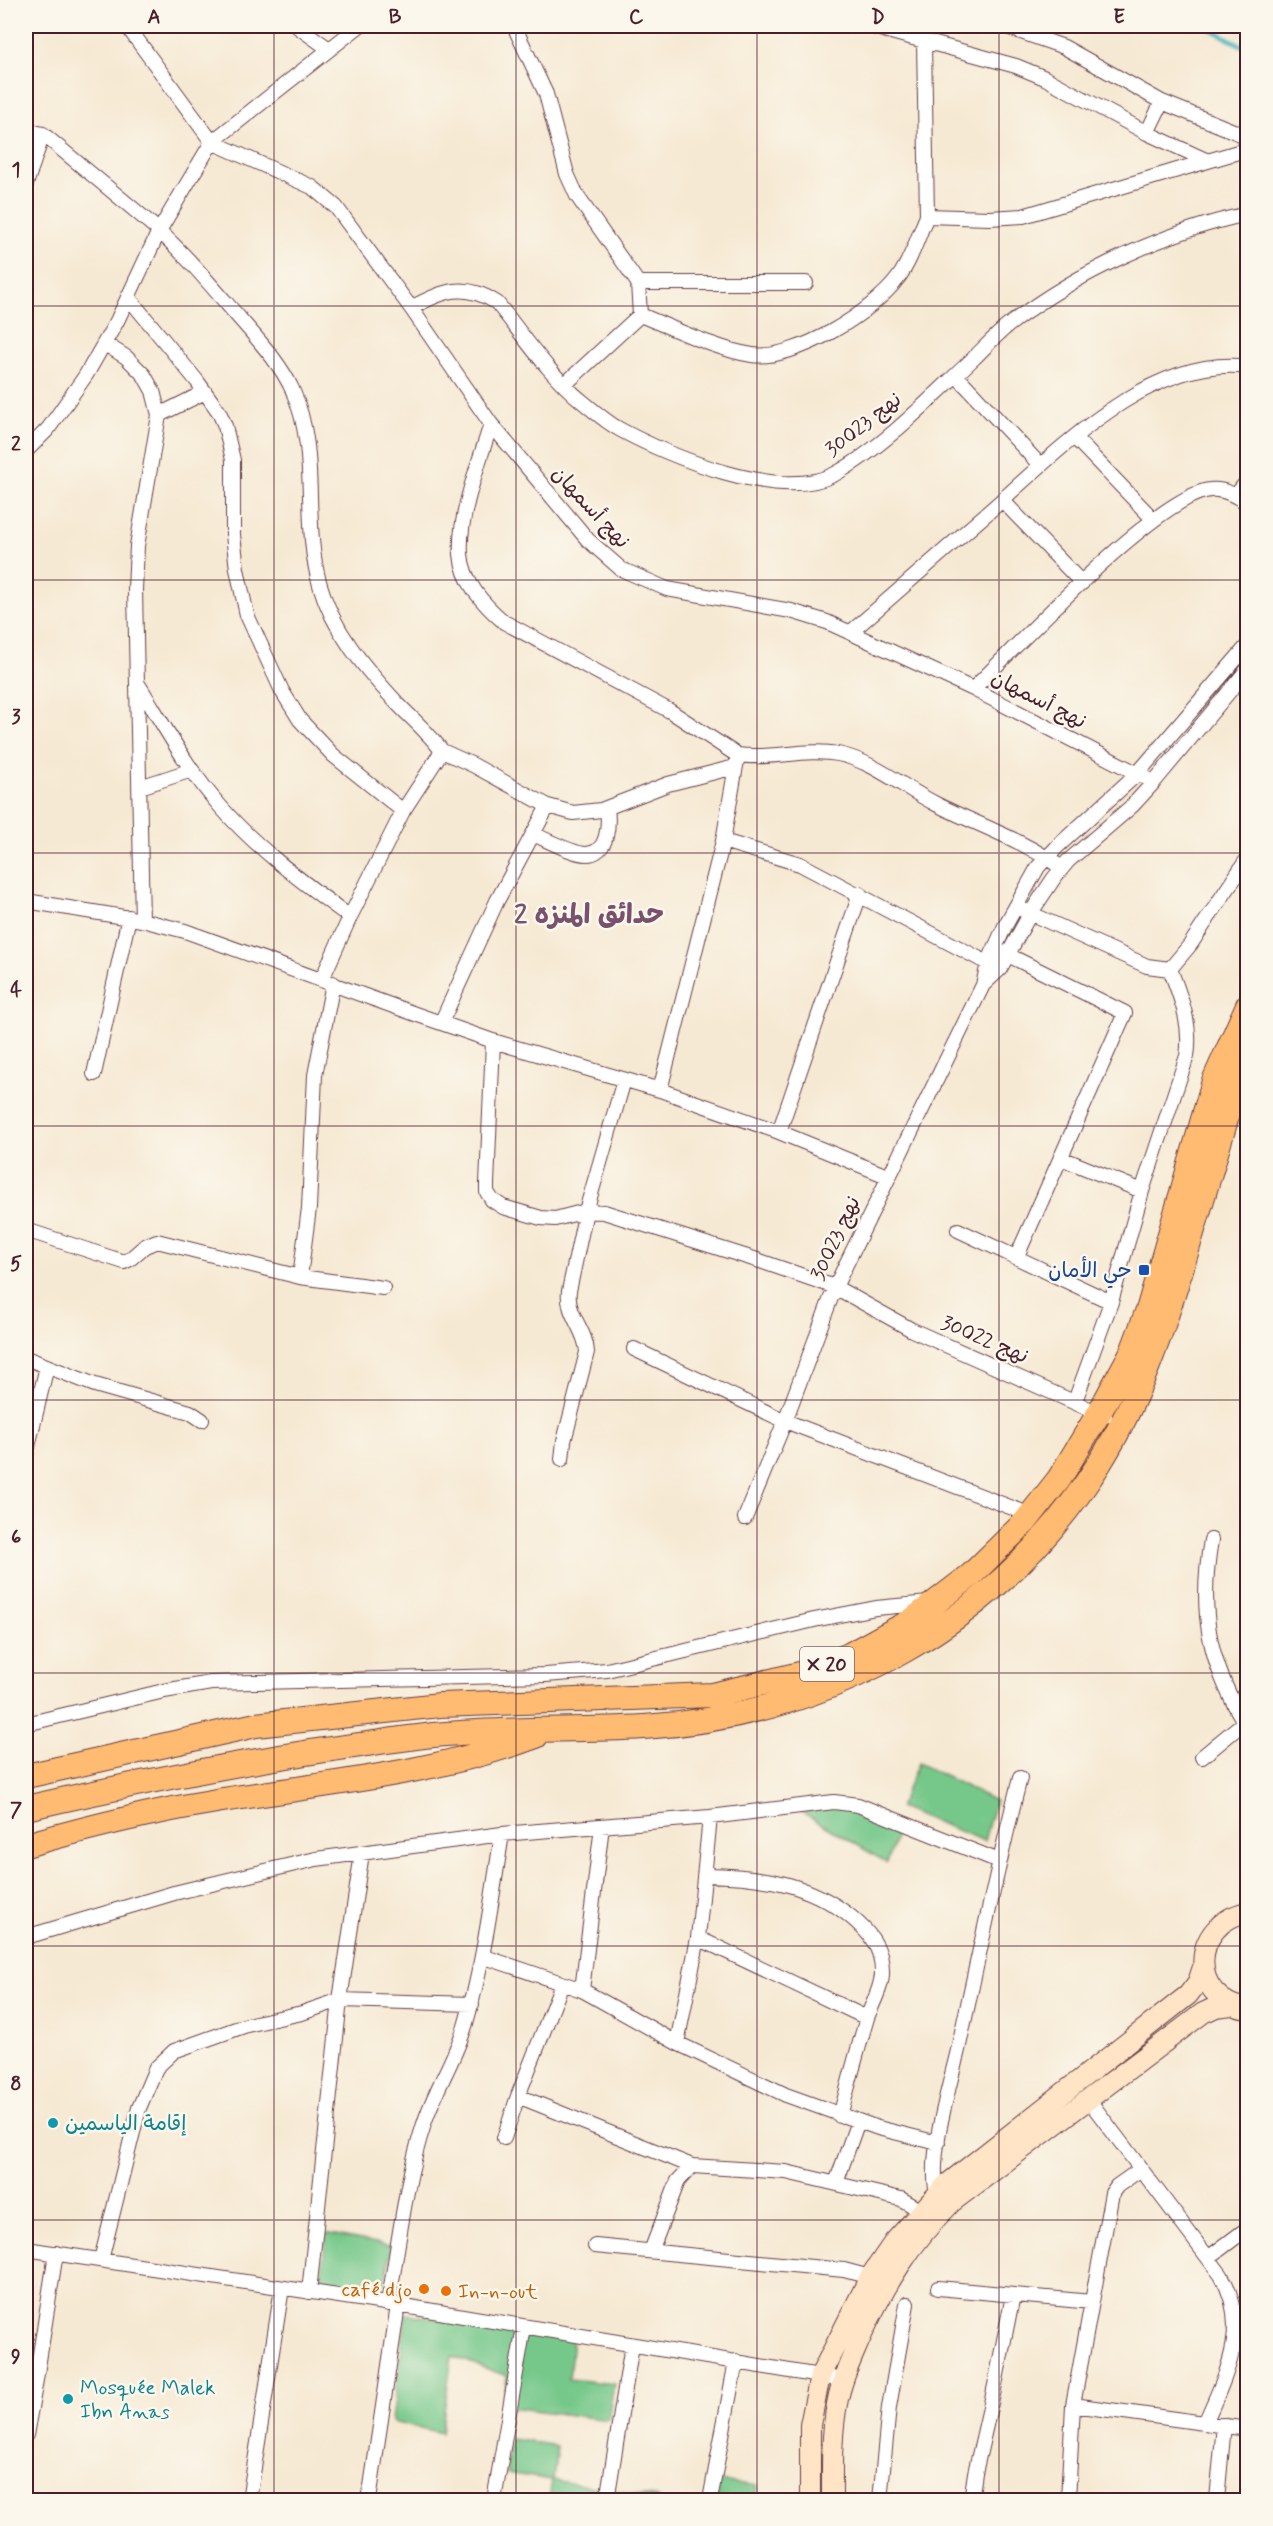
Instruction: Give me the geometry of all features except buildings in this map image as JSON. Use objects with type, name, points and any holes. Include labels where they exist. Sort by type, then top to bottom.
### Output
[{"type":"highway","name":"X 20","points":[[26,1776],[256,1725],[440,1705],[713,1695],[804,1673],[849,1655],[911,1621],[998,1551],[1031,1515],[1059,1479],[1099,1413],[1132,1352],[1146,1316],[1214,1081],[1248,1005]]},
{"type":"highway","name":"X 20","points":[[26,1808],[151,1779],[281,1756],[445,1734],[559,1728],[644,1727],[715,1718],[811,1694],[890,1660],[953,1621],[1015,1569],[1080,1492],[1100,1464],[1153,1357],[1236,1086],[1248,1059]]},
{"type":"highway","points":[[26,1845],[68,1833],[208,1802],[438,1766],[502,1749],[559,1728]]},
{"type":"street","points":[[128,26],[212,142]]},
{"type":"street","points":[[297,26],[329,49]]},
{"type":"street","points":[[26,451],[48,429],[105,344],[159,231],[212,142],[359,26]]},
{"type":"street","points":[[514,26],[546,94],[567,174],[577,196],[638,283],[640,315]]},
{"type":"street","points":[[869,26],[1016,66],[1046,78],[1147,133],[1208,161]]},
{"type":"street","points":[[1005,26],[1064,47],[1162,102],[1248,137]]},
{"type":"street","points":[[640,315],[732,350],[752,355],[768,355],[792,350],[836,328],[883,294],[898,278],[927,216],[924,41]]},
{"type":"street","points":[[1147,133],[1162,102]]},
{"type":"street","points":[[26,130],[43,134],[159,231],[204,277],[273,358],[292,389],[309,452],[314,559],[319,585],[330,616],[347,645],[442,751],[473,765],[548,806],[573,813],[589,813],[607,808],[668,783],[750,757],[828,753],[856,759],[937,804],[1006,835],[1047,857],[1062,868]]},
{"type":"street","points":[[26,184],[43,134]]},
{"type":"street","name":"نهج أسمهان","points":[[212,142],[312,187],[336,207],[411,308],[491,424],[581,532],[621,569],[667,590],[791,611],[851,632],[1138,772],[1154,782]]},
{"type":"street","points":[[927,216],[989,218],[1023,216],[1248,149]]},
{"type":"street","name":"نهج 30023","points":[[411,308],[440,292],[455,290],[485,295],[497,303],[564,385],[617,428],[677,457],[709,468],[772,481],[796,482],[825,477],[843,468],[886,436],[1010,324],[1095,271],[1153,244],[1248,214]]},
{"type":"street","points":[[638,283],[806,283]]},
{"type":"street","points":[[128,297],[205,392],[219,412],[225,426],[233,459],[233,535],[237,569],[248,615],[269,665],[300,720],[333,755],[403,811]]},
{"type":"street","points":[[564,385],[640,315]]},
{"type":"street","points":[[94,1074],[136,919],[140,787],[135,590],[137,546],[159,415],[153,391],[144,375],[126,357],[105,344]]},
{"type":"street","points":[[851,632],[1040,465],[1105,413],[1162,381],[1220,367],[1248,367]]},
{"type":"street","points":[[956,375],[1040,465]]},
{"type":"street","points":[[159,415],[205,392]]},
{"type":"street","points":[[491,424],[465,512],[461,553],[472,589],[485,606],[504,622],[669,711],[736,761]]},
{"type":"street","points":[[1074,437],[1153,519]]},
{"type":"street","points":[[1236,495],[1248,480]]},
{"type":"street","points":[[972,690],[1082,583],[1153,519],[1191,495],[1210,490],[1236,495],[1248,504]]},
{"type":"street","points":[[1002,500],[1082,583]]},
{"type":"street","name":"نهج 30023","points":[[994,966],[995,948],[1016,904],[1027,884],[1047,857],[1138,772],[1248,645]]},
{"type":"street","name":"نهج 30023","points":[[745,1518],[785,1421],[835,1287],[887,1176],[994,966],[1008,955],[1030,914],[1062,868],[1132,806],[1248,669]]},
{"type":"street","points":[[137,682],[192,770],[221,807],[272,858],[350,917]]},
{"type":"street","points":[[300,1277],[309,1208],[315,1075],[327,981],[350,917],[403,811],[442,751]]},
{"type":"street","points":[[660,1090],[723,841],[736,761]]},
{"type":"street","points":[[140,787],[192,770]]},
{"type":"street","points":[[441,1023],[497,902],[548,806]]},
{"type":"street","points":[[533,834],[578,853],[595,852],[606,837],[607,808]]},
{"type":"street","points":[[723,841],[800,864],[994,966]]},
{"type":"street","points":[[1170,969],[1190,945],[1248,858]]},
{"type":"street","points":[[779,1132],[860,894]]},
{"type":"street","points":[[26,901],[136,919],[185,931],[493,1041],[660,1090],[779,1132],[887,1176]]},
{"type":"street","points":[[1016,904],[1030,914],[1147,966],[1170,969]]},
{"type":"street","points":[[995,948],[1125,1014],[1017,1256]]},
{"type":"street","points":[[1075,1401],[1111,1302],[1142,1191],[1187,1056],[1190,1038],[1183,1003],[1170,969]]},
{"type":"street","points":[[493,1041],[487,1192],[492,1200],[502,1207],[541,1218],[555,1219],[586,1211]]},
{"type":"street","points":[[562,1460],[564,1441],[587,1352],[586,1344],[567,1303],[586,1211],[624,1080]]},
{"type":"street","points":[[1062,1158],[1142,1191]]},
{"type":"street","name":"نهج 30022","points":[[586,1211],[604,1212],[675,1233],[835,1287],[912,1330],[1075,1401],[1121,1425]]},
{"type":"street","points":[[26,1230],[78,1245],[117,1261],[130,1259],[145,1246],[158,1241],[300,1277],[383,1288]]},
{"type":"street","points":[[958,1230],[1111,1302]]},
{"type":"street","points":[[634,1349],[785,1421],[1031,1515]]},
{"type":"street","points":[[26,1358],[95,1385],[190,1412],[202,1420]]},
{"type":"street","points":[[26,1455],[47,1366]]},
{"type":"street","points":[[1202,1756],[1246,1720],[1228,1696],[1216,1666],[1208,1635],[1204,1604],[1205,1571],[1211,1540]]},
{"type":"street","points":[[26,1724],[164,1690],[211,1683],[546,1675],[607,1670],[814,1620],[876,1608],[937,1602]]},
{"type":"street","points":[[937,2193],[934,2176],[938,2143],[999,1861],[1020,1778]]},
{"type":"street","points":[[26,1937],[174,1893],[316,1859],[501,1834],[710,1817],[845,1802],[999,1861]]},
{"type":"street","points":[[676,2043],[698,1938],[710,1817]]},
{"type":"street","points":[[582,1990],[602,1826]]},
{"type":"street","points":[[369,2500],[393,2304],[413,2167],[423,2124],[460,2042],[472,2004],[501,1834]]},
{"type":"street","points":[[309,2292],[340,2000],[363,1853]]},
{"type":"street","points":[[705,1875],[747,1876],[789,1885],[834,1904],[866,1929],[879,1948],[883,1974],[867,2018],[840,2116]]},
{"type":"street","points":[[832,2500],[834,2421],[843,2380],[890,2277],[908,2250],[937,2193],[1188,1995],[1198,1982],[1203,1966],[1203,1955],[1211,1934],[1227,1918],[1248,1912]]},
{"type":"street","points":[[698,1938],[867,2018]]},
{"type":"street","points":[[482,1956],[582,1990],[676,2043],[786,2095],[840,2116],[938,2143]]},
{"type":"street","points":[[1203,1966],[1209,1985],[1215,1994],[1239,2007]]},
{"type":"street","points":[[504,2138],[562,1984]]},
{"type":"street","points":[[101,2260],[139,2108],[156,2068],[174,2051],[211,2036],[247,2025],[302,2013],[340,2000],[472,2004]]},
{"type":"street","points":[[810,2500],[810,2426],[820,2376],[870,2277],[894,2242],[928,2214],[952,2202],[1203,2013],[1216,2007],[1239,2007]]},
{"type":"street","points":[[518,2096],[692,2166],[786,2172],[901,2199],[928,2214]]},
{"type":"street","points":[[1088,2099],[1229,2289],[1234,2303],[1235,2333],[1228,2369],[1205,2423]]},
{"type":"street","points":[[836,2183],[858,2121]]},
{"type":"street","points":[[651,2251],[678,2181],[692,2166]]},
{"type":"street","points":[[1068,2500],[1072,2405],[1113,2190],[1140,2169]]},
{"type":"street","points":[[1208,2258],[1248,2228]]},
{"type":"street","points":[[595,2246],[844,2270],[870,2277]]},
{"type":"street","points":[[26,2249],[393,2304],[843,2380]]},
{"type":"street","points":[[26,2435],[36,2386],[56,2253]]},
{"type":"street","points":[[249,2500],[282,2288]]},
{"type":"street","points":[[938,2288],[1092,2302]]},
{"type":"street","points":[[971,2500],[1013,2295]]},
{"type":"street","points":[[880,2500],[889,2407],[908,2304]]},
{"type":"street","points":[[495,2500],[524,2327]]},
{"type":"street","points":[[607,2500],[632,2345]]},
{"type":"street","points":[[710,2500],[736,2361]]},
{"type":"street","points":[[1072,2405],[1248,2429]]},
{"type":"street","points":[[1217,2500],[1224,2425]]},
{"type":"green space","points":[[918,1763],[995,1801],[984,1841],[899,1807]]},
{"type":"green space","points":[[838,1803],[899,1827],[887,1863],[802,1812]]},
{"type":"green space","points":[[326,2233],[392,2246],[383,2292],[321,2283]]},
{"type":"green space","points":[[406,2314],[573,2337],[569,2379],[614,2384],[608,2420],[503,2406],[507,2376],[452,2356],[441,2433],[392,2421]]},
{"type":"green space","points":[[511,2439],[557,2446],[553,2480],[658,2498],[658,2500],[549,2500],[552,2480],[506,2473]]},
{"type":"green space","points":[[719,2481],[758,2486],[756,2500],[717,2500]]},
{"type":"waterway","points":[[1205,26],[1248,49]]},
{"type":"place","name":"حي الأمان","points":[[1144,1270]]},
{"type":"place","name":"إقامة الياسمين","points":[[53,2123]]},
{"type":"place","name":"café djo","points":[[424,2289]]},
{"type":"place","name":"In-n-out","points":[[446,2291]]},
{"type":"place","name":"Mosquée Malek Ibn Anas","points":[[68,2399]]},
{"type":"district","name":"حدائق المنزه 2","points":[[589,914]]}]
